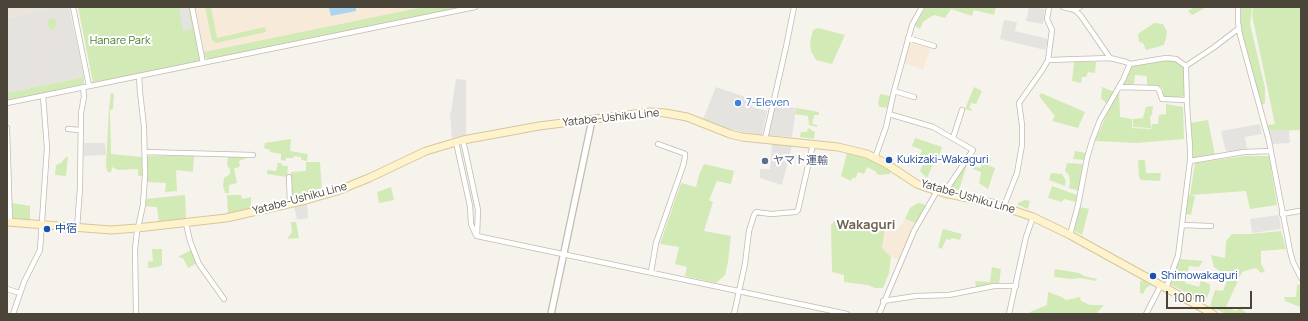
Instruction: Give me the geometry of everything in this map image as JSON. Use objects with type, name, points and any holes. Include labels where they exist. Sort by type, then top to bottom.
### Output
[{"type":"main road","name":"Yatabe-Ushiku Line","points":[[9,222],[111,230],[226,218],[290,204],[337,191],[369,178],[426,151],[459,141],[513,130],[651,112],[665,112],[687,117],[730,134],[854,150],[876,158],[917,184],[940,192],[1004,206],[1034,217],[1070,235],[1212,314]]},
{"type":"street","points":[[73,7],[89,86]]},
{"type":"street","points":[[192,7],[203,63]]},
{"type":"street","points":[[7,103],[475,7]]},
{"type":"street","points":[[765,139],[794,7]]},
{"type":"street","points":[[876,158],[889,114],[908,38],[912,25],[922,7]]},
{"type":"street","points":[[1004,206],[1016,173],[1022,145],[1022,125],[1019,102],[1048,60],[1052,30],[1047,19],[1049,7]]},
{"type":"street","points":[[1063,7],[1075,10],[1081,16],[1110,58]]},
{"type":"street","points":[[1075,10],[1080,7]]},
{"type":"street","points":[[1238,7],[1238,29],[1269,141],[1282,214],[1293,262],[1301,278]]},
{"type":"street","points":[[1186,66],[1238,29]]},
{"type":"street","points":[[908,38],[934,46]]},
{"type":"street","points":[[1048,60],[1110,58],[1130,64],[1166,58],[1176,58],[1186,66]]},
{"type":"street","points":[[1070,235],[1092,141],[1103,113],[1119,87],[1130,64]]},
{"type":"street","points":[[1146,314],[1163,287],[1178,256],[1190,161],[1186,100],[1186,66]]},
{"type":"street","points":[[136,314],[135,249],[137,228],[143,205],[145,175],[145,152],[139,76]]},
{"type":"street","points":[[77,228],[80,188],[80,130],[83,87]]},
{"type":"street","points":[[1119,87],[1158,88],[1160,90],[1162,100],[1186,100]]},
{"type":"street","points":[[894,91],[914,97]]},
{"type":"street","points":[[13,314],[20,293],[40,250],[43,225],[47,148],[43,96]]},
{"type":"street","points":[[953,138],[962,110]]},
{"type":"street","points":[[879,314],[914,231],[940,192],[973,150],[933,128],[889,114]]},
{"type":"street","points":[[550,314],[592,120]]},
{"type":"street","points":[[7,128],[9,222]]},
{"type":"street","points":[[68,129],[80,130]]},
{"type":"street","points":[[459,141],[470,206],[471,224],[477,236]]},
{"type":"street","points":[[459,141],[478,210],[477,236]]},
{"type":"street","points":[[651,272],[656,243],[685,157],[685,154],[683,153],[658,144]]},
{"type":"street","points":[[734,314],[745,264],[749,231],[754,215],[756,212],[781,214],[796,212],[798,210],[813,144]]},
{"type":"street","points":[[1190,161],[1244,152],[1270,151]]},
{"type":"street","points":[[145,152],[253,155]]},
{"type":"street","points":[[289,177],[290,204]]},
{"type":"street","points":[[1282,214],[1299,211]]},
{"type":"street","points":[[1009,314],[1026,237],[1034,217]]},
{"type":"street","points":[[186,223],[190,241],[199,264],[224,299]]},
{"type":"street","points":[[1182,225],[1211,226]]},
{"type":"street","points":[[477,236],[847,314]]},
{"type":"street","points":[[883,302],[916,296],[949,295],[994,286],[1016,286]]},
{"type":"street","points":[[7,289],[20,293]]},
{"type":"shaded area","points":[[7,7],[56,7],[7,18]]},
{"type":"shaded area","points":[[56,7],[69,7],[84,77],[7,93],[7,18]]},
{"type":"shaded area","points":[[179,7],[188,7],[192,29],[183,31]]},
{"type":"shaded area","points":[[195,7],[423,7],[204,52]]},
{"type":"shaded area","points":[[1029,7],[1045,9],[1043,24],[1026,21]]},
{"type":"shaded area","points":[[54,9],[55,13],[30,19],[29,14]]},
{"type":"shaded area","points":[[21,20],[35,79],[8,85],[7,23]]},
{"type":"shaded area","points":[[1004,20],[1017,22],[1015,31],[1048,39],[1045,50],[1000,39]]},
{"type":"shaded area","points":[[910,41],[931,47],[923,70],[904,63]]},
{"type":"shaded area","points":[[72,45],[77,68],[72,69],[67,46]]},
{"type":"shaded area","points":[[62,51],[65,64],[60,65],[57,52]]},
{"type":"shaded area","points":[[69,73],[70,79],[39,86],[38,80]]},
{"type":"shaded area","points":[[456,79],[466,80],[466,135],[452,138],[450,113]]},
{"type":"shaded area","points":[[716,87],[754,100],[752,107],[767,111],[762,135],[722,127],[703,119]]},
{"type":"shaded area","points":[[775,104],[796,108],[792,137],[768,135]]},
{"type":"shaded area","points":[[1260,124],[1262,134],[1245,137],[1247,149],[1226,152],[1221,131]]},
{"type":"shaded area","points":[[1289,130],[1290,143],[1271,144],[1268,131]]},
{"type":"shaded area","points":[[84,143],[105,143],[106,155],[84,156]]},
{"type":"shaded area","points":[[772,144],[792,146],[782,185],[760,178],[760,169],[770,169]]},
{"type":"shaded area","points":[[307,202],[308,218],[297,220],[294,206]]},
{"type":"shaded area","points":[[1279,215],[1281,229],[1252,233],[1250,219]]},
{"type":"shaded area","points":[[905,219],[916,223],[900,261],[890,256],[882,248],[886,228],[896,231]]},
{"type":"green space","name":"Hanare Park","points":[[78,7],[189,7],[200,58],[197,62],[93,83]]},
{"type":"green space","points":[[205,7],[211,7],[217,38],[265,27],[266,32],[216,43],[212,40]]},
{"type":"green space","points":[[423,7],[463,7],[208,59],[204,57],[204,52]]},
{"type":"green space","points":[[926,7],[996,7],[994,15],[974,10],[972,16],[951,9],[945,18],[935,15],[932,16],[923,22],[920,29],[915,26]]},
{"type":"green space","points":[[1194,7],[1207,7],[1192,15],[1188,11]]},
{"type":"green space","points":[[1241,7],[1252,7],[1250,24],[1265,88],[1265,103],[1261,106],[1241,27]]},
{"type":"green space","points":[[1253,7],[1301,7],[1301,130],[1268,131],[1268,125],[1275,124],[1252,15]]},
{"type":"green space","points":[[55,18],[56,26],[50,31],[47,20]]},
{"type":"green space","points":[[1154,23],[1163,24],[1167,32],[1164,45],[1146,50],[1143,43],[1139,42],[1138,34]]},
{"type":"green space","points":[[818,28],[845,35],[832,64],[816,60],[811,51],[810,42],[813,30]]},
{"type":"green space","points":[[1170,59],[1184,66],[1185,96],[1182,96],[1181,99],[1163,98],[1163,88],[1147,85],[1147,76],[1135,75],[1134,84],[1123,85],[1131,66]]},
{"type":"green space","points":[[1074,62],[1096,62],[1095,73],[1088,72],[1086,77],[1082,77],[1081,83],[1072,81]]},
{"type":"green space","points":[[84,77],[84,84],[7,101],[7,93]]},
{"type":"green space","points":[[974,87],[982,91],[976,104],[971,103],[969,108],[972,109],[972,111],[965,109]]},
{"type":"green space","points":[[1102,87],[1114,92],[1107,104],[1101,98]]},
{"type":"green space","points":[[1119,92],[1120,117],[1132,119],[1132,128],[1151,129],[1152,124],[1158,124],[1159,115],[1166,114],[1166,104],[1183,107],[1184,139],[1136,143],[1095,141]]},
{"type":"green space","points":[[111,93],[114,94],[113,109],[110,110],[111,154],[142,157],[144,176],[138,176],[138,169],[118,170],[112,167],[111,173],[107,171],[106,165]]},
{"type":"green space","points":[[1041,93],[1085,112],[1078,128],[1052,121],[1055,116],[1039,96]]},
{"type":"green space","points":[[880,94],[890,96],[887,108],[880,107],[878,104]]},
{"type":"green space","points":[[1153,106],[1150,117],[1151,128],[1133,127],[1133,119],[1143,118],[1146,107]]},
{"type":"green space","points":[[796,108],[819,112],[819,115],[814,115],[812,124],[817,125],[817,127],[809,125],[808,116],[795,114]]},
{"type":"green space","points":[[1208,120],[1215,155],[1192,159],[1192,141],[1189,123]]},
{"type":"green space","points":[[808,128],[815,132],[814,139],[800,137],[801,132],[807,132]]},
{"type":"green space","points":[[915,138],[942,147],[938,161],[935,160],[927,178],[920,171],[923,163],[918,159],[922,150],[912,146]]},
{"type":"green space","points":[[291,139],[290,151],[308,154],[307,161],[301,160],[301,157],[294,156],[293,158],[286,158],[285,161],[281,160],[281,154],[270,152],[270,150],[264,148],[265,143]]},
{"type":"green space","points":[[1075,151],[1086,153],[1084,160],[1073,160]]},
{"type":"green space","points":[[847,153],[875,162],[890,171],[890,174],[879,175],[876,174],[877,172],[867,167],[864,174],[858,172],[855,179],[853,177],[851,181],[841,176]]},
{"type":"green space","points":[[146,156],[194,156],[193,172],[176,170],[177,191],[165,192],[166,183],[147,182]]},
{"type":"green space","points":[[228,156],[245,157],[245,159],[239,161],[240,166],[234,169],[237,183],[229,185],[229,193],[225,193],[223,186],[224,178],[230,174],[230,169],[227,165]]},
{"type":"green space","points":[[1245,156],[1269,156],[1277,205],[1250,209],[1246,191],[1190,195],[1195,163]]},
{"type":"green space","points":[[66,157],[68,157],[66,176],[55,175],[56,165],[61,163]]},
{"type":"green space","points":[[984,157],[991,160],[988,165],[995,168],[988,189],[979,183],[981,172],[973,169],[974,166],[980,168]]},
{"type":"green space","points":[[1138,160],[1145,160],[1146,173],[1161,173],[1160,181],[1141,180],[1139,177]]},
{"type":"green space","points":[[968,161],[959,190],[949,188]]},
{"type":"green space","points":[[306,162],[320,162],[322,192],[291,200],[291,172],[306,171]]},
{"type":"green space","points":[[278,163],[281,163],[283,166],[288,166],[287,177],[267,174],[267,170],[276,171]]},
{"type":"green space","points":[[1067,163],[1083,164],[1079,191],[1069,188],[1069,175],[1065,171]]},
{"type":"green space","points":[[704,164],[734,171],[731,184],[717,181],[709,200],[713,202],[704,231],[731,236],[725,275],[716,283],[685,276],[687,267],[675,264],[679,247],[660,244],[681,183],[696,187]]},
{"type":"green space","points":[[1051,173],[1062,174],[1066,181],[1065,186],[1049,180]]},
{"type":"green space","points":[[1052,186],[1077,195],[1076,202],[1064,199],[1062,202],[1048,198]]},
{"type":"green space","points":[[391,187],[394,200],[379,203],[377,192]]},
{"type":"green space","points":[[185,195],[186,219],[159,222],[157,207],[144,206],[145,199]]},
{"type":"green space","points":[[227,195],[241,195],[242,199],[251,197],[251,209],[228,214]]},
{"type":"green space","points":[[1188,195],[1195,196],[1191,215],[1186,214]]},
{"type":"green space","points":[[1025,200],[1030,201],[1028,209],[1018,205],[1018,203]]},
{"type":"green space","points":[[12,203],[30,206],[30,221],[13,219]]},
{"type":"green space","points":[[918,203],[926,206],[916,223],[905,219],[910,208]]},
{"type":"green space","points":[[1080,207],[1089,209],[1082,235],[1073,230]]},
{"type":"green space","points":[[835,220],[871,224],[885,229],[882,248],[891,257],[889,273],[883,288],[875,288],[868,285],[844,282],[844,275],[832,272],[831,225]]},
{"type":"green space","points":[[291,222],[296,222],[299,238],[287,239],[292,232]]},
{"type":"green space","points":[[943,229],[962,234],[960,240],[952,238],[950,240],[946,239],[942,249],[938,247]]},
{"type":"green space","points":[[1281,231],[1286,249],[1261,251],[1261,264],[1265,271],[1261,273],[1256,268],[1244,271],[1241,274],[1226,307],[1236,311],[1240,308],[1248,314],[1226,314],[1210,306],[1215,290],[1223,291],[1228,278],[1222,276],[1221,272],[1214,267],[1211,255],[1225,258],[1226,241],[1232,234]]},
{"type":"green space","points":[[152,249],[162,249],[162,265],[148,268],[148,262],[153,261]]},
{"type":"green space","points":[[192,250],[197,263],[188,268],[183,258],[180,258],[179,256]]},
{"type":"green space","points":[[1180,259],[1203,261],[1199,267],[1189,266],[1185,283],[1199,287],[1201,281],[1210,284],[1210,290],[1205,302],[1170,284]]},
{"type":"green space","points":[[992,267],[1001,269],[999,284],[976,287],[975,281],[990,282]]},
{"type":"green space","points":[[1055,269],[1079,273],[1084,276],[1097,279],[1096,281],[1081,278],[1071,279],[1054,277]]},
{"type":"green space","points":[[1142,280],[1151,285],[1146,288],[1143,294],[1140,293],[1140,282]]},
{"type":"green space","points":[[1299,284],[1301,289],[1300,307],[1285,301],[1284,297],[1296,297],[1297,285]]},
{"type":"green space","points":[[1048,292],[1066,300],[1080,297],[1081,301],[1090,305],[1104,305],[1096,314],[1029,314],[1030,312],[1047,305]]},
{"type":"water","points":[[356,7],[356,11],[331,16],[329,8]]},
{"type":"place","name":"7-Eleven","points":[[738,103]]},
{"type":"place","name":"Kukizaki-Wakaguri","points":[[889,160]]},
{"type":"place","name":"ヤマト運輸","points":[[765,161]]},
{"type":"place","name":"中宿","points":[[47,229]]},
{"type":"place","name":"Shimowakaguri","points":[[1153,276]]},
{"type":"district","name":"Wakaguri","points":[[866,225]]}]
